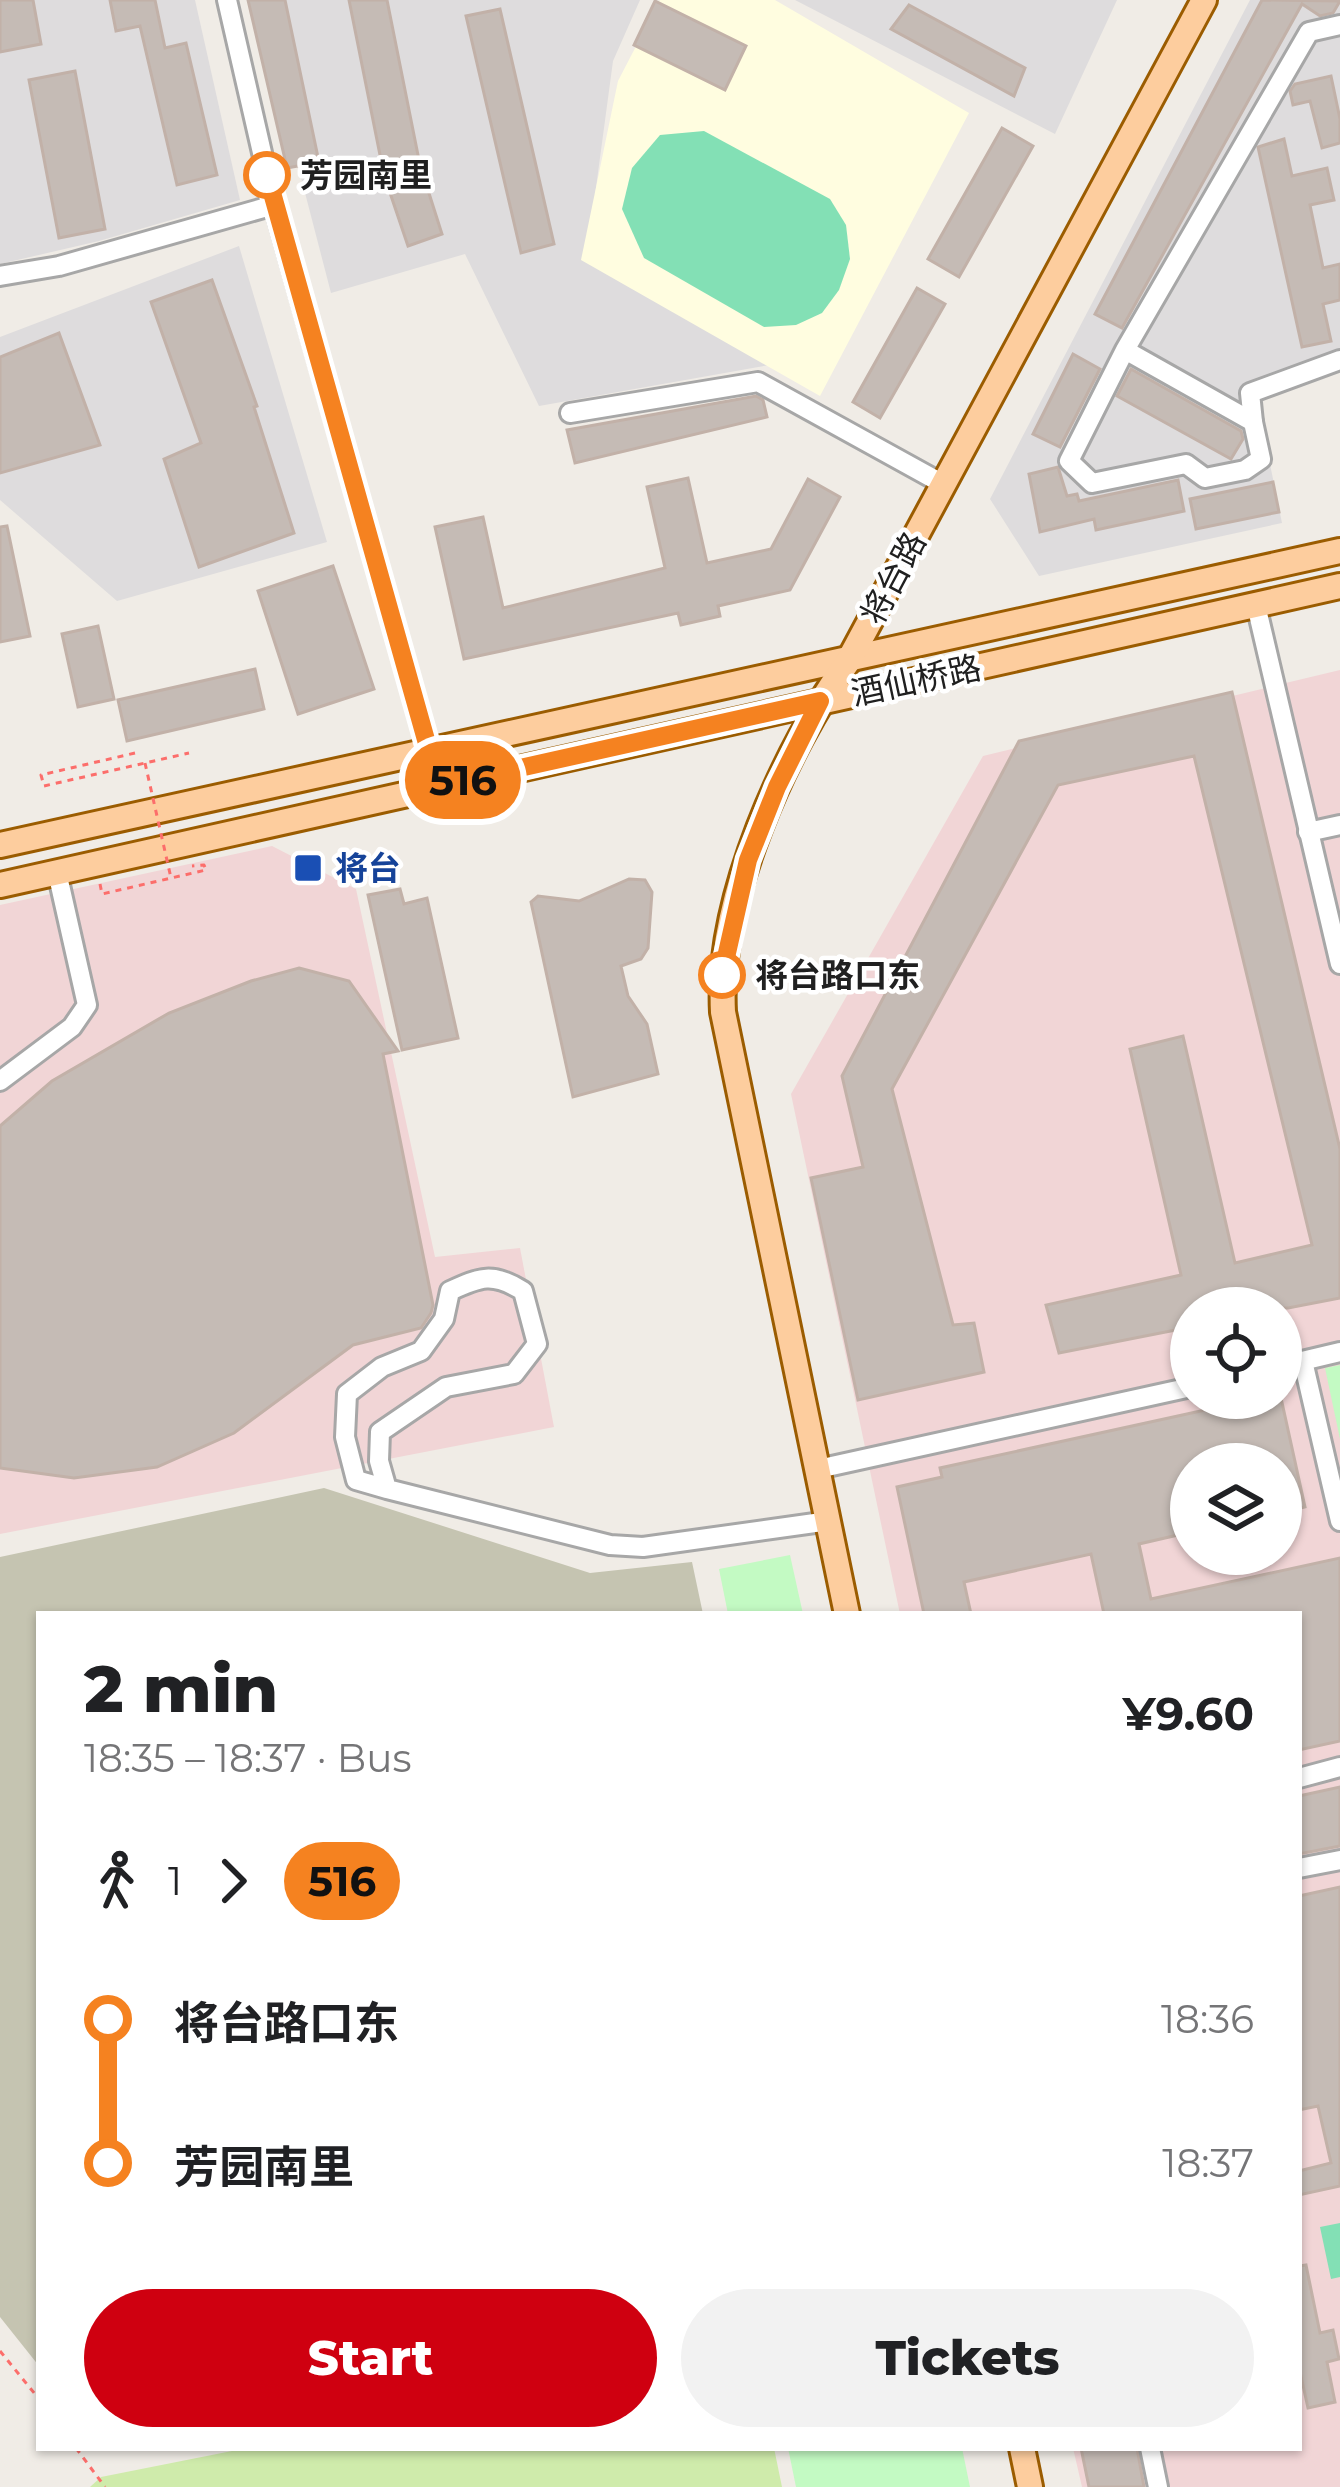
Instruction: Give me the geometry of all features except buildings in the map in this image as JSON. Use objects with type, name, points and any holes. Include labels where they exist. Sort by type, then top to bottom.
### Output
[{"type":"main road","name":"将台路","points":[[846,1611],[723,1012],[722,979],[748,860],[777,787],[820,701],[849,660],[1204,0]]},
{"type":"main road","name":"酒仙桥路","points":[[0,845],[1340,551]]},
{"type":"main road","name":"酒仙桥路","points":[[0,884],[1340,586]]},
{"type":"main road","points":[[1023,2451],[1030,2487]]},
{"type":"street","points":[[227,0],[274,205],[439,786]]},
{"type":"street","points":[[1340,26],[1309,32],[1124,350],[1069,461],[1091,483],[1186,464],[1205,478],[1246,470],[1261,459],[1250,393],[1340,360]]},
{"type":"street","points":[[0,276],[59,266],[274,205]]},
{"type":"street","points":[[1124,350],[1253,422]]},
{"type":"street","points":[[570,413],[758,382],[943,484]]},
{"type":"street","points":[[1256,604],[1340,964]]},
{"type":"street","points":[[1308,832],[1340,825]]},
{"type":"street","points":[[0,1081],[72,1027],[87,1004],[57,872]]},
{"type":"street","points":[[387,1489],[379,1461],[380,1432],[446,1387],[514,1374],[537,1344],[523,1292],[504,1279],[477,1278],[450,1291],[444,1319],[421,1352],[382,1367],[347,1394],[345,1437],[356,1480],[387,1489],[626,1546],[829,1521]]},
{"type":"street","points":[[1340,1352],[1303,1361],[1340,1521]]},
{"type":"street","points":[[818,1469],[1170,1392]]},
{"type":"street","points":[[1302,1777],[1340,1767]]},
{"type":"street","points":[[1302,1867],[1340,1860]]},
{"type":"street","points":[[1151,2451],[1158,2487]]},
{"type":"path","points":[[135,753],[41,776],[44,785],[189,753]]},
{"type":"path","points":[[145,763],[171,878]]},
{"type":"path","points":[[100,884],[102,894],[206,870],[205,865],[187,866]]},
{"type":"path","points":[[0,2351],[36,2395]]},
{"type":"path","points":[[78,2451],[105,2487]]},
{"type":"shaded area","name":"芳园南里","points":[[0,0],[195,0],[240,200],[0,264]]},
{"type":"shaded area","points":[[255,0],[640,0],[613,61],[588,247],[786,362],[539,406],[465,254],[331,293]]},
{"type":"shaded area","points":[[660,0],[775,0],[969,113],[820,396],[581,260],[618,81]]},
{"type":"shaded area","points":[[795,0],[1117,0],[1055,134]]},
{"type":"shaded area","points":[[1250,0],[1340,0],[1340,365],[1254,386],[1282,523],[1039,576],[990,499]]},
{"type":"shaded area","points":[[239,246],[327,542],[117,601],[0,500],[0,337]]},
{"type":"shaded area","points":[[1340,670],[1340,2487],[1082,2487],[1074,2451],[1302,2451],[1302,1611],[899,1611],[791,1094],[983,756]]},
{"type":"shaded area","points":[[272,846],[356,889],[435,1257],[520,1248],[554,1427],[0,1534],[0,905]]},
{"type":"shaded area","points":[[324,1488],[590,1573],[692,1562],[702,1611],[36,1611],[36,2362],[0,2317],[0,1557]]},
{"type":"green space","points":[[704,131],[830,199],[846,225],[850,259],[839,290],[822,313],[796,325],[764,327],[644,258],[622,209],[632,168],[660,135]]},
{"type":"green space","points":[[1340,1365],[1340,1439],[1325,1368]]},
{"type":"green space","points":[[790,1555],[802,1611],[727,1611],[719,1569]]},
{"type":"green space","points":[[1340,2223],[1340,2277],[1331,2279],[1320,2227]]},
{"type":"green space","points":[[232,2451],[775,2451],[782,2487],[90,2487],[101,2477]]},
{"type":"green space","points":[[789,2451],[963,2451],[970,2487],[796,2487]]},
{"type":"bus line","name":"516","points":[[267,175],[439,786],[820,701],[777,787],[748,860],[722,975]]},
{"type":"place","name":"芳园南里","points":[[267,175]]},
{"type":"place","name":"将台","points":[[308,868]]},
{"type":"place","name":"将台路口东","points":[[722,975]]}]
